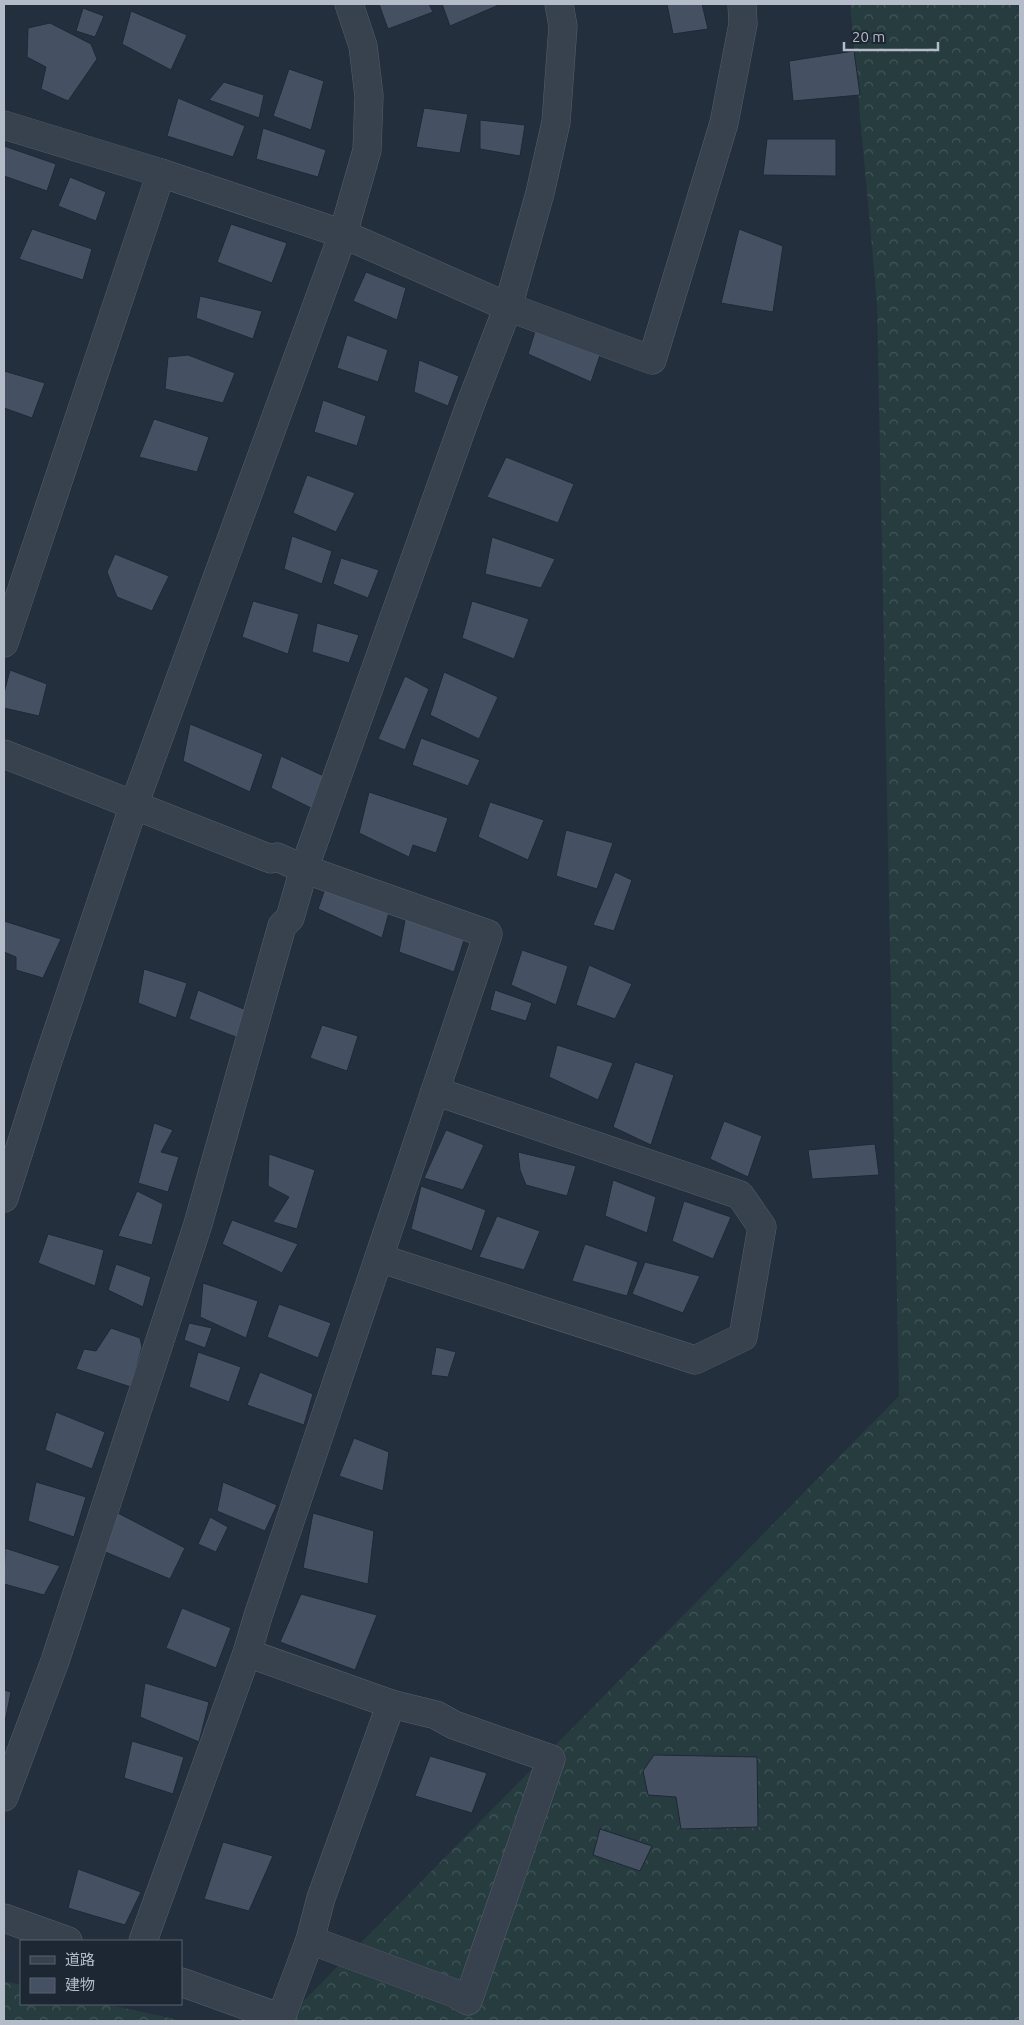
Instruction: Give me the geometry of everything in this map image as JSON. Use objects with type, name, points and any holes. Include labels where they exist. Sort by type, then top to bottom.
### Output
[{"type":"street","points":[[4,1198],[46,1066],[134,805],[343,234],[367,150],[368,96],[363,46],[349,4]]},
{"type":"street","points":[[4,1797],[55,1662],[198,1224],[282,926],[290,918],[304,869],[469,408],[508,307],[540,193],[556,122],[563,26],[559,4]]},
{"type":"street","points":[[4,125],[161,173],[343,234],[508,307],[652,360],[724,123],[743,24],[742,4]]},
{"type":"street","points":[[4,643],[161,173]]},
{"type":"street","points":[[4,754],[271,859],[277,857],[304,869],[488,934],[258,1616],[247,1654],[143,1940]]},
{"type":"street","points":[[379,1258],[695,1360],[743,1337],[762,1227],[740,1195],[434,1092]]},
{"type":"street","points":[[247,1654],[391,1704],[436,1715],[454,1726],[551,1759],[468,2001],[454,1993],[310,1940]]},
{"type":"street","points":[[182,1982],[281,2018],[310,1940],[321,1898],[391,1704]]},
{"type":"street","points":[[4,1918],[65,1940]]},
{"type":"green space","points":[[850,4],[1020,4],[1020,2021],[284,2021],[899,1396],[877,303]]},
{"type":"green space","points":[[4,1981],[20,1985],[20,2005],[111,2005],[183,2021],[4,2021]]},
{"type":"building","points":[[379,4],[429,4],[433,12],[388,29]]},
{"type":"building","points":[[442,4],[501,4],[450,26]]},
{"type":"building","points":[[667,4],[702,4],[708,29],[673,34]]},
{"type":"building","points":[[83,8],[104,16],[95,37],[76,31]]},
{"type":"building","points":[[131,11],[187,35],[171,70],[122,44]]},
{"type":"building","points":[[50,23],[91,44],[97,59],[68,101],[41,89],[46,67],[27,57],[28,28]]},
{"type":"building","points":[[854,51],[860,95],[793,101],[789,61]]},
{"type":"building","points":[[289,69],[324,81],[311,130],[273,116]]},
{"type":"building","points":[[224,82],[264,95],[259,118],[209,100]]},
{"type":"building","points":[[178,98],[245,126],[233,157],[167,136]]},
{"type":"building","points":[[424,108],[468,114],[460,153],[416,147]]},
{"type":"building","points":[[480,120],[525,125],[520,156],[480,149]]},
{"type":"building","points":[[263,128],[326,150],[318,177],[256,159]]},
{"type":"building","points":[[767,139],[836,139],[836,176],[763,175]]},
{"type":"building","points":[[4,146],[56,164],[47,191],[4,176]]},
{"type":"building","points":[[70,177],[106,192],[96,221],[58,206]]},
{"type":"building","points":[[231,224],[287,243],[272,283],[217,262]]},
{"type":"building","points":[[32,229],[92,249],[83,280],[19,259]]},
{"type":"building","points":[[739,229],[783,246],[773,312],[721,303]]},
{"type":"building","points":[[366,272],[406,288],[397,320],[353,301]]},
{"type":"building","points":[[200,296],[262,311],[253,339],[196,318]]},
{"type":"building","points":[[537,325],[601,352],[591,382],[528,354]]},
{"type":"building","points":[[347,335],[388,350],[378,382],[337,368]]},
{"type":"building","points":[[188,355],[235,373],[223,403],[165,389],[168,357]]},
{"type":"building","points":[[419,360],[459,376],[448,406],[414,392]]},
{"type":"building","points":[[4,371],[45,383],[32,418],[4,408]]},
{"type":"building","points":[[323,400],[366,416],[357,446],[314,432]]},
{"type":"building","points":[[154,419],[209,437],[197,472],[139,457]]},
{"type":"building","points":[[506,457],[574,484],[558,523],[487,497]]},
{"type":"building","points":[[307,475],[355,493],[336,532],[293,513]]},
{"type":"building","points":[[292,536],[332,551],[322,584],[284,569]]},
{"type":"building","points":[[492,537],[555,559],[541,588],[485,574]]},
{"type":"building","points":[[115,554],[169,576],[152,611],[117,597],[107,572]]},
{"type":"building","points":[[341,558],[379,570],[368,598],[333,584]]},
{"type":"building","points":[[253,601],[299,614],[288,654],[242,637]]},
{"type":"building","points":[[472,601],[529,619],[514,659],[462,638]]},
{"type":"building","points":[[317,623],[359,635],[349,663],[312,652]]},
{"type":"building","points":[[10,670],[47,684],[39,716],[4,708],[4,693]]},
{"type":"building","points":[[444,672],[498,697],[479,739],[430,715]]},
{"type":"building","points":[[405,676],[429,689],[405,750],[378,739]]},
{"type":"building","points":[[190,724],[263,754],[250,792],[183,761]]},
{"type":"building","points":[[421,738],[480,760],[468,786],[412,765]]},
{"type":"building","points":[[281,756],[326,777],[313,809],[271,788]]},
{"type":"building","points":[[369,792],[448,818],[436,853],[413,845],[409,857],[359,833]]},
{"type":"building","points":[[490,802],[544,820],[528,860],[478,837]]},
{"type":"building","points":[[566,830],[613,843],[597,889],[556,876]]},
{"type":"building","points":[[615,872],[632,880],[614,931],[593,925]]},
{"type":"building","points":[[327,883],[391,905],[382,938],[318,909]]},
{"type":"building","points":[[406,915],[465,937],[454,972],[399,952]]},
{"type":"building","points":[[4,921],[61,939],[43,978],[16,970],[16,957],[4,952]]},
{"type":"building","points":[[522,950],[568,966],[556,1005],[511,985]]},
{"type":"building","points":[[589,965],[632,984],[615,1019],[576,1005]]},
{"type":"building","points":[[144,969],[187,983],[176,1018],[138,1003]]},
{"type":"building","points":[[198,990],[246,1010],[236,1037],[189,1019]]},
{"type":"building","points":[[495,990],[532,1003],[526,1021],[490,1010]]},
{"type":"building","points":[[322,1025],[358,1036],[347,1071],[310,1058]]},
{"type":"building","points":[[557,1045],[613,1063],[598,1100],[549,1077]]},
{"type":"building","points":[[635,1062],[674,1075],[651,1145],[613,1127]]},
{"type":"building","points":[[724,1121],[762,1136],[748,1177],[710,1159]]},
{"type":"building","points":[[154,1123],[173,1130],[161,1152],[179,1157],[168,1192],[138,1183]]},
{"type":"building","points":[[446,1130],[484,1145],[463,1190],[424,1178]]},
{"type":"building","points":[[875,1144],[879,1175],[812,1179],[808,1150]]},
{"type":"building","points":[[518,1152],[576,1166],[567,1196],[526,1185],[520,1170]]},
{"type":"building","points":[[269,1154],[315,1170],[297,1229],[273,1222],[289,1197],[268,1186]]},
{"type":"building","points":[[613,1180],[656,1197],[647,1233],[605,1216]]},
{"type":"building","points":[[421,1186],[486,1210],[472,1251],[411,1229]]},
{"type":"building","points":[[137,1191],[163,1204],[152,1245],[118,1236]]},
{"type":"building","points":[[684,1201],[731,1217],[713,1259],[672,1241]]},
{"type":"building","points":[[497,1216],[540,1231],[524,1270],[479,1257]]},
{"type":"building","points":[[232,1220],[298,1244],[282,1273],[222,1244]]},
{"type":"building","points":[[48,1234],[104,1250],[95,1286],[38,1263]]},
{"type":"building","points":[[585,1244],[638,1262],[627,1296],[572,1281]]},
{"type":"building","points":[[645,1262],[700,1276],[683,1313],[632,1294]]},
{"type":"building","points":[[116,1264],[151,1277],[143,1307],[108,1290]]},
{"type":"building","points":[[203,1283],[258,1301],[246,1338],[200,1317]]},
{"type":"building","points":[[279,1304],[331,1323],[318,1358],[267,1337]]},
{"type":"building","points":[[189,1323],[212,1328],[205,1348],[184,1340]]},
{"type":"building","points":[[111,1328],[140,1338],[142,1347],[131,1387],[76,1369],[84,1349],[96,1351]]},
{"type":"building","points":[[436,1347],[456,1352],[448,1377],[431,1375]]},
{"type":"building","points":[[198,1352],[241,1367],[229,1402],[189,1387]]},
{"type":"building","points":[[260,1372],[313,1394],[304,1425],[247,1405]]},
{"type":"building","points":[[56,1412],[105,1432],[92,1469],[45,1450]]},
{"type":"building","points":[[354,1438],[389,1452],[383,1491],[339,1476]]},
{"type":"building","points":[[36,1482],[86,1497],[74,1537],[28,1521]]},
{"type":"building","points":[[223,1482],[277,1505],[265,1531],[217,1511]]},
{"type":"building","points":[[116,1512],[185,1548],[170,1579],[103,1551]]},
{"type":"building","points":[[313,1513],[374,1531],[368,1584],[303,1568]]},
{"type":"building","points":[[210,1517],[228,1527],[216,1552],[198,1544]]},
{"type":"building","points":[[5,1548],[60,1566],[44,1595],[4,1584]]},
{"type":"building","points":[[301,1594],[377,1615],[355,1670],[280,1642]]},
{"type":"building","points":[[182,1608],[231,1628],[216,1668],[166,1648]]},
{"type":"building","points":[[145,1683],[209,1702],[199,1742],[140,1717]]},
{"type":"building","points":[[4,1690],[11,1692],[4,1727]]},
{"type":"building","points":[[132,1741],[184,1757],[173,1794],[124,1778]]},
{"type":"building","points":[[654,1755],[757,1757],[758,1827],[681,1829],[676,1797],[648,1795],[643,1771]]},
{"type":"building","points":[[430,1756],[487,1773],[472,1813],[415,1796]]},
{"type":"building","points":[[600,1829],[652,1846],[640,1871],[593,1855]]},
{"type":"building","points":[[223,1842],[273,1856],[249,1911],[204,1899]]},
{"type":"building","points":[[78,1869],[141,1892],[125,1925],[68,1908]]}]
